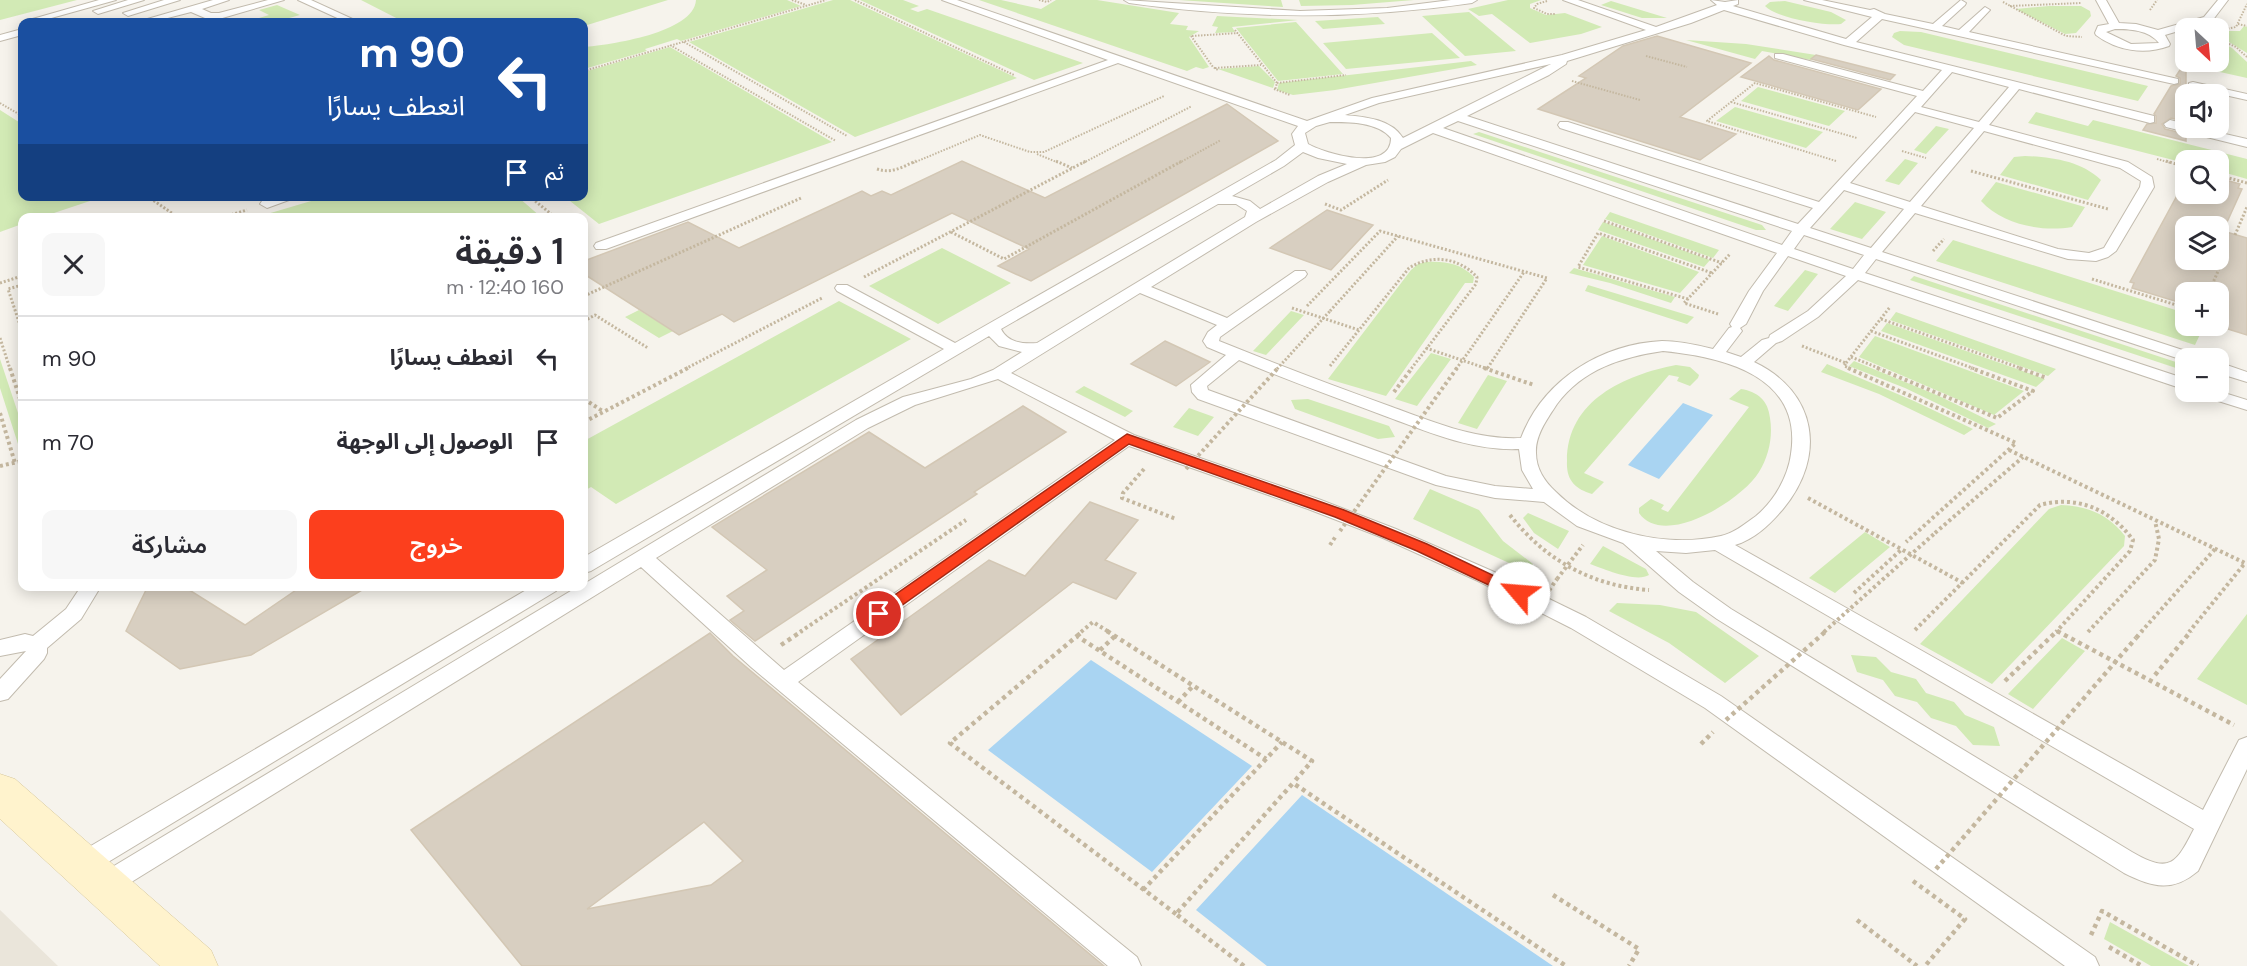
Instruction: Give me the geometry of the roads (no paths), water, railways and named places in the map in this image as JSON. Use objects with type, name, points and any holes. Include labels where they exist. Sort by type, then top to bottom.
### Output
[{"type":"main road","points":[[9,809],[92,875],[194,966]]},
{"type":"lane","points":[[42,18],[111,0]]},
{"type":"lane","points":[[71,18],[139,0]]},
{"type":"lane","points":[[108,18],[175,0]]},
{"type":"lane","points":[[157,18],[224,0]]},
{"type":"lane","points":[[192,9],[209,16],[219,16],[279,0]]},
{"type":"lane","points":[[303,0],[343,18]]},
{"type":"lane","points":[[947,0],[1216,94],[1312,123],[1344,118],[1373,122],[1393,133],[1397,146]]},
{"type":"lane","points":[[1129,0],[1217,10],[1299,14],[1398,10],[1472,0]]},
{"type":"lane","points":[[1568,0],[1655,30]]},
{"type":"lane","points":[[1363,162],[1334,160],[1309,152],[1302,146],[1298,134],[1312,123],[1376,100],[1565,58],[1655,30],[1721,4],[1738,0]]},
{"type":"lane","points":[[1809,0],[2174,81]]},
{"type":"lane","points":[[1851,0],[1881,15]]},
{"type":"lane","points":[[2157,34],[2208,19],[2223,0]]},
{"type":"lane","points":[[2102,2],[2115,26]]},
{"type":"lane","points":[[1936,27],[1961,3]]},
{"type":"lane","points":[[1721,4],[1848,43],[2150,119]]},
{"type":"lane","points":[[1962,33],[1989,4]]},
{"type":"lane","points":[[1848,43],[1881,15]]},
{"type":"lane","points":[[0,30],[18,25]]},
{"type":"lane","points":[[2115,26],[2131,27],[2157,34],[2163,37],[2165,44],[2121,47],[2100,33],[2102,28],[2115,26]]},
{"type":"lane","points":[[0,38],[18,33]]},
{"type":"lane","points":[[2108,66],[2121,47]]},
{"type":"lane","points":[[1779,56],[1925,95]]},
{"type":"lane","points":[[588,588],[869,420],[909,401],[977,382],[999,373],[1251,219],[1298,193],[1363,162],[1386,156],[1397,146],[1545,73],[1565,58]]},
{"type":"lane","points":[[601,246],[1117,60]]},
{"type":"lane","points":[[1717,354],[1756,291],[1801,229],[1949,69]]},
{"type":"lane","points":[[1742,364],[1774,339],[1813,314],[1856,274],[2016,86]]},
{"type":"lane","points":[[2229,94],[2247,98]]},
{"type":"lane","points":[[2229,103],[2247,104]]},
{"type":"lane","points":[[1842,185],[2072,256],[2102,256],[2109,251],[2147,187],[2147,180],[2124,165],[1912,108]]},
{"type":"lane","points":[[1458,117],[2175,352]]},
{"type":"lane","points":[[2170,124],[2247,143]]},
{"type":"lane","points":[[1564,125],[1822,207]]},
{"type":"lane","points":[[1434,129],[1786,251],[2175,381]]},
{"type":"lane","points":[[2229,131],[2247,138]]},
{"type":"lane","points":[[588,564],[955,349],[1280,163],[1302,146]]},
{"type":"lane","points":[[1208,203],[1225,199],[1243,202],[1254,210],[1251,219]]},
{"type":"lane","points":[[267,204],[277,201]]},
{"type":"lane","points":[[1300,274],[1213,335],[1211,341],[1217,347],[1235,355],[1463,438],[1503,444],[1527,443]]},
{"type":"lane","points":[[1139,287],[1228,324]]},
{"type":"lane","points":[[842,288],[955,349]]},
{"type":"lane","points":[[993,327],[1001,341],[1012,346],[1039,348]]},
{"type":"lane","points":[[1663,346],[1717,354],[1742,364],[1776,385],[1792,400],[1803,433],[1796,472],[1789,487],[1773,508],[1753,527],[1735,538],[1688,547],[1663,546],[1630,539],[1596,528],[1563,509],[1548,496],[1535,479],[1526,462],[1527,443],[1541,417],[1558,394],[1583,370],[1615,354],[1663,346]]},
{"type":"lane","points":[[1235,355],[1199,385],[1200,392],[1204,396],[1423,475],[1495,492],[1548,496]]},
{"type":"lane","points":[[2229,371],[2247,377]]},
{"type":"lane","points":[[999,373],[1127,439],[1340,514],[1422,547],[1500,584],[1653,663],[1721,708],[2080,964]]},
{"type":"lane","points":[[2229,399],[2247,405]]},
{"type":"lane","points":[[783,682],[1127,439]]},
{"type":"lane","points":[[1630,539],[1686,587],[1744,627],[2138,867],[2157,874],[2176,873],[2188,864],[2247,746]]},
{"type":"lane","points":[[1717,543],[2208,825]]},
{"type":"lane","points":[[642,557],[758,661],[1128,966]]},
{"type":"lane","points":[[36,645],[86,598],[88,591]]},
{"type":"lane","points":[[92,875],[541,591]]},
{"type":"lane","points":[[92,875],[583,591]]},
{"type":"lane","points":[[0,648],[26,642],[36,645]]},
{"type":"lane","points":[[0,693],[37,653],[36,645]]},
{"type":"water","points":[[1683,403],[1713,415],[1659,479],[1628,465]]},
{"type":"water","points":[[1091,660],[1252,766],[1152,872],[988,750]]},
{"type":"water","points":[[1302,795],[1553,966],[1267,966],[1196,910]]}]
